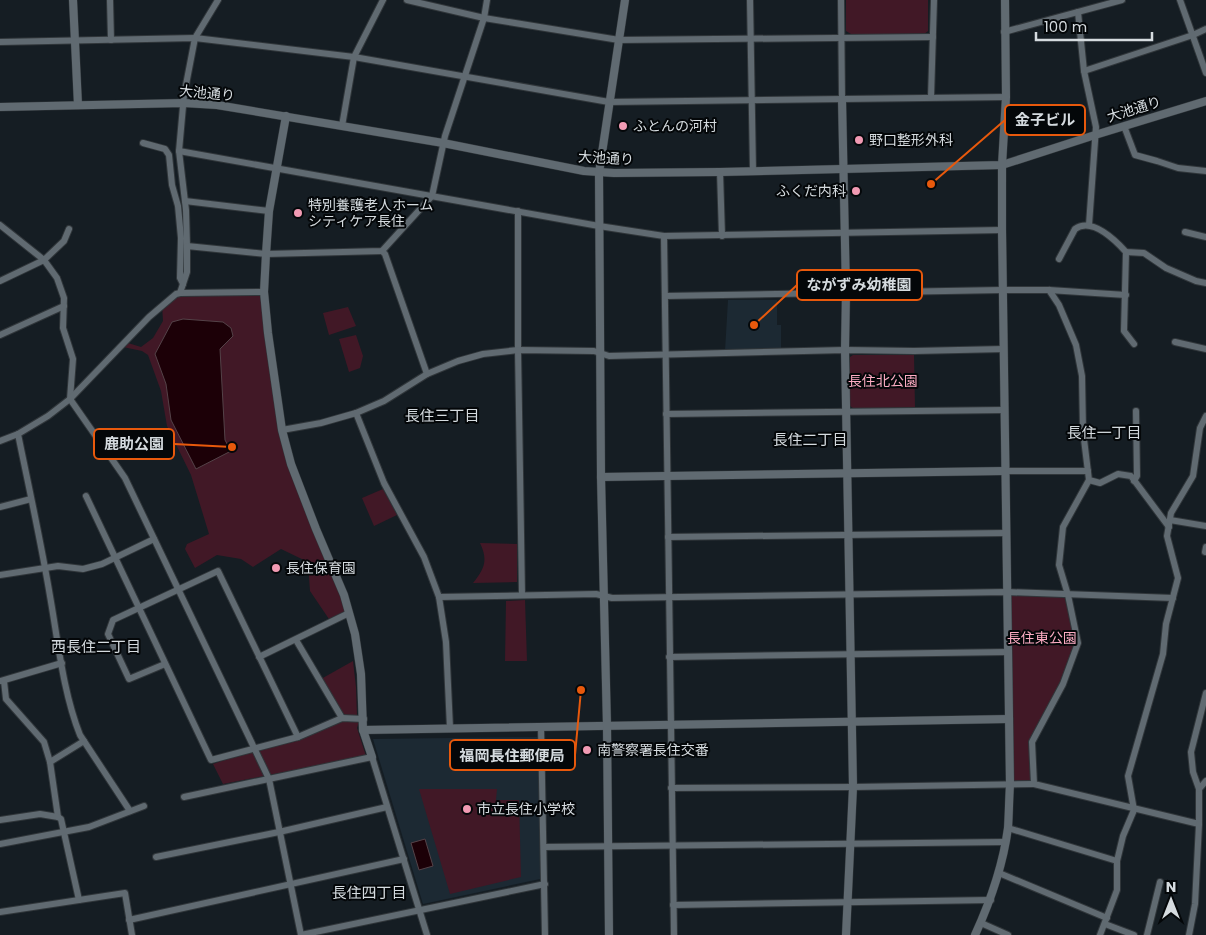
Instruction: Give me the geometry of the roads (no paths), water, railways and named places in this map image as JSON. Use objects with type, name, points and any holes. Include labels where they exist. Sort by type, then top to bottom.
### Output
[{"type":"street","points":[[74,0],[78,105]]},
{"type":"street","points":[[110,0],[111,40]]},
{"type":"street","points":[[180,293],[187,272],[185,201],[179,151],[184,103],[195,38],[218,0]]},
{"type":"street","points":[[342,126],[354,57],[383,0]]},
{"type":"street","points":[[407,0],[484,18],[619,40],[932,37]]},
{"type":"street","points":[[187,246],[266,254],[382,251],[432,196],[442,143],[484,18],[487,0]]},
{"type":"street","points":[[609,935],[607,726],[601,477],[599,173],[608,102],[625,0]]},
{"type":"street","points":[[750,0],[753,171]]},
{"type":"street","points":[[841,0],[853,788],[846,935]]},
{"type":"street","points":[[931,97],[934,0]]},
{"type":"street","points":[[975,935],[991,900],[999,873],[1008,828],[1010,785],[1002,290],[1002,165],[1006,97],[1005,0]]},
{"type":"street","points":[[1004,32],[1122,0]]},
{"type":"street","points":[[1180,0],[1206,74]]},
{"type":"street","points":[[1078,12],[1084,71],[1096,127],[1088,225]]},
{"type":"street","points":[[1084,71],[1206,29]]},
{"type":"street","points":[[0,42],[195,38],[354,57],[608,102],[1006,97]]},
{"type":"street","name":"大池通り","points":[[0,107],[184,103],[217,105],[442,143],[599,173],[1002,165],[1095,134],[1206,101]]},
{"type":"street","points":[[286,116],[269,211],[264,292],[282,430],[291,464],[344,595],[355,634],[361,674],[363,730],[427,935]]},
{"type":"street","points":[[1124,126],[1135,155],[1178,168],[1206,171]]},
{"type":"street","points":[[143,143],[165,149],[169,156],[172,185],[178,206],[181,238],[180,278],[183,284]]},
{"type":"street","points":[[179,151],[664,236],[1002,230]]},
{"type":"street","points":[[720,172],[722,236]]},
{"type":"street","points":[[185,201],[269,211]]},
{"type":"street","points":[[518,211],[522,595]]},
{"type":"street","points":[[0,225],[44,260],[57,278],[64,298],[63,328],[73,359],[70,400],[125,478],[269,779],[301,935],[545,884]]},
{"type":"street","points":[[1059,259],[1075,229],[1088,225],[1110,236],[1126,252],[1144,253],[1166,268],[1206,283]]},
{"type":"street","points":[[0,281],[44,260],[64,241],[69,229]]},
{"type":"street","points":[[1185,232],[1206,238]]},
{"type":"street","points":[[664,236],[674,935]]},
{"type":"street","points":[[382,251],[385,254],[428,374]]},
{"type":"street","points":[[1126,252],[1124,331],[1134,344]]},
{"type":"street","points":[[665,296],[1002,290],[1049,290],[1126,295]]},
{"type":"street","points":[[1034,784],[1032,742],[1063,684],[1078,643],[1068,595],[1059,565],[1064,527],[1089,480],[1083,431],[1082,376],[1076,345],[1059,305],[1049,290]]},
{"type":"street","points":[[0,441],[18,434],[70,400],[148,317],[180,293],[264,292]]},
{"type":"street","points":[[0,335],[64,306]]},
{"type":"street","points":[[1175,342],[1206,349]]},
{"type":"street","points":[[282,430],[321,423],[356,413],[384,401],[428,374],[458,361],[483,354],[518,350],[594,351],[608,356],[845,350],[1004,350]]},
{"type":"street","points":[[666,414],[1004,410]]},
{"type":"street","points":[[1134,481],[1137,476],[1136,411]]},
{"type":"street","points":[[356,413],[384,483],[424,557],[439,597],[446,642],[450,728]]},
{"type":"street","points":[[1100,935],[1118,890],[1117,861],[1123,836],[1134,810],[1128,776],[1163,654],[1166,624],[1178,578],[1167,536],[1171,513],[1193,476],[1200,428],[1205,421]]},
{"type":"street","points":[[18,434],[75,722],[84,742],[130,811]]},
{"type":"street","points":[[601,477],[1088,471]]},
{"type":"street","points":[[1089,480],[1100,483],[1118,474],[1130,476],[1169,524],[1206,526]]},
{"type":"street","points":[[86,496],[211,760],[298,737],[342,718],[364,719]]},
{"type":"street","points":[[0,507],[31,499]]},
{"type":"street","points":[[668,537],[1006,533]]},
{"type":"street","points":[[0,575],[58,566],[83,569],[102,564],[154,539]]},
{"type":"street","points":[[165,664],[129,679],[108,634],[113,620],[218,571],[298,737]]},
{"type":"street","points":[[439,597],[596,594],[604,597],[668,597],[1007,592],[1173,598]]},
{"type":"street","points":[[259,657],[349,613]]},
{"type":"street","points":[[296,640],[342,718]]},
{"type":"street","points":[[669,657],[1007,652]]},
{"type":"street","points":[[62,663],[2,681],[6,699],[44,742],[50,762],[58,817],[61,819],[79,900]]},
{"type":"street","points":[[1189,935],[1195,904],[1199,824],[1199,789],[1193,772],[1191,752],[1206,693]]},
{"type":"street","points":[[363,730],[1009,719]]},
{"type":"street","points":[[541,728],[545,935]]},
{"type":"street","points":[[50,762],[84,742]]},
{"type":"street","points":[[184,797],[372,757]]},
{"type":"street","points":[[1199,789],[1206,781]]},
{"type":"street","points":[[671,788],[853,788],[1034,784],[1134,810],[1199,824]]},
{"type":"street","points":[[0,844],[89,827],[144,806]]},
{"type":"street","points":[[156,857],[280,832],[387,807]]},
{"type":"street","points":[[0,820],[40,814],[58,817]]},
{"type":"street","points":[[1008,828],[1117,861]]},
{"type":"street","points":[[544,847],[1005,842]]},
{"type":"street","points":[[129,920],[404,859]]},
{"type":"street","points":[[999,873],[1134,935]]},
{"type":"street","points":[[1147,935],[1160,882]]},
{"type":"street","points":[[0,912],[125,893],[132,935]]},
{"type":"street","points":[[673,905],[991,900]]},
{"type":"street","points":[[980,923],[1008,935]]},
{"type":"place","name":"ふとんの河村","points":[[623,126]]},
{"type":"place","name":"野口整形外科","points":[[859,140]]},
{"type":"place","name":"金子ビル","points":[[931,184]]},
{"type":"place","name":"ふくだ内科","points":[[856,191]]},
{"type":"place","name":"特別養護老人ホーム シティケア長住","points":[[298,213]]},
{"type":"place","name":"ながずみ幼稚園","points":[[754,325]]},
{"type":"place","name":"鹿助公園","points":[[232,447]]},
{"type":"place","name":"長住保育園","points":[[276,568]]},
{"type":"place","name":"福岡長住郵便局","points":[[581,690]]},
{"type":"place","name":"南警察署長住交番","points":[[587,750]]},
{"type":"place","name":"市立長住小学校","points":[[467,809]]},
{"type":"district","name":"長住三丁目","points":[[442,416]]},
{"type":"district","name":"長住一丁目","points":[[1104,433]]},
{"type":"district","name":"長住二丁目","points":[[810,440]]},
{"type":"district","name":"西長住二丁目","points":[[96,647]]},
{"type":"district","name":"長住四丁目","points":[[369,893]]},
{"type":"park label","name":"長住北公園","points":[[883,381]]},
{"type":"park label","name":"長住東公園","points":[[1042,638]]}]
